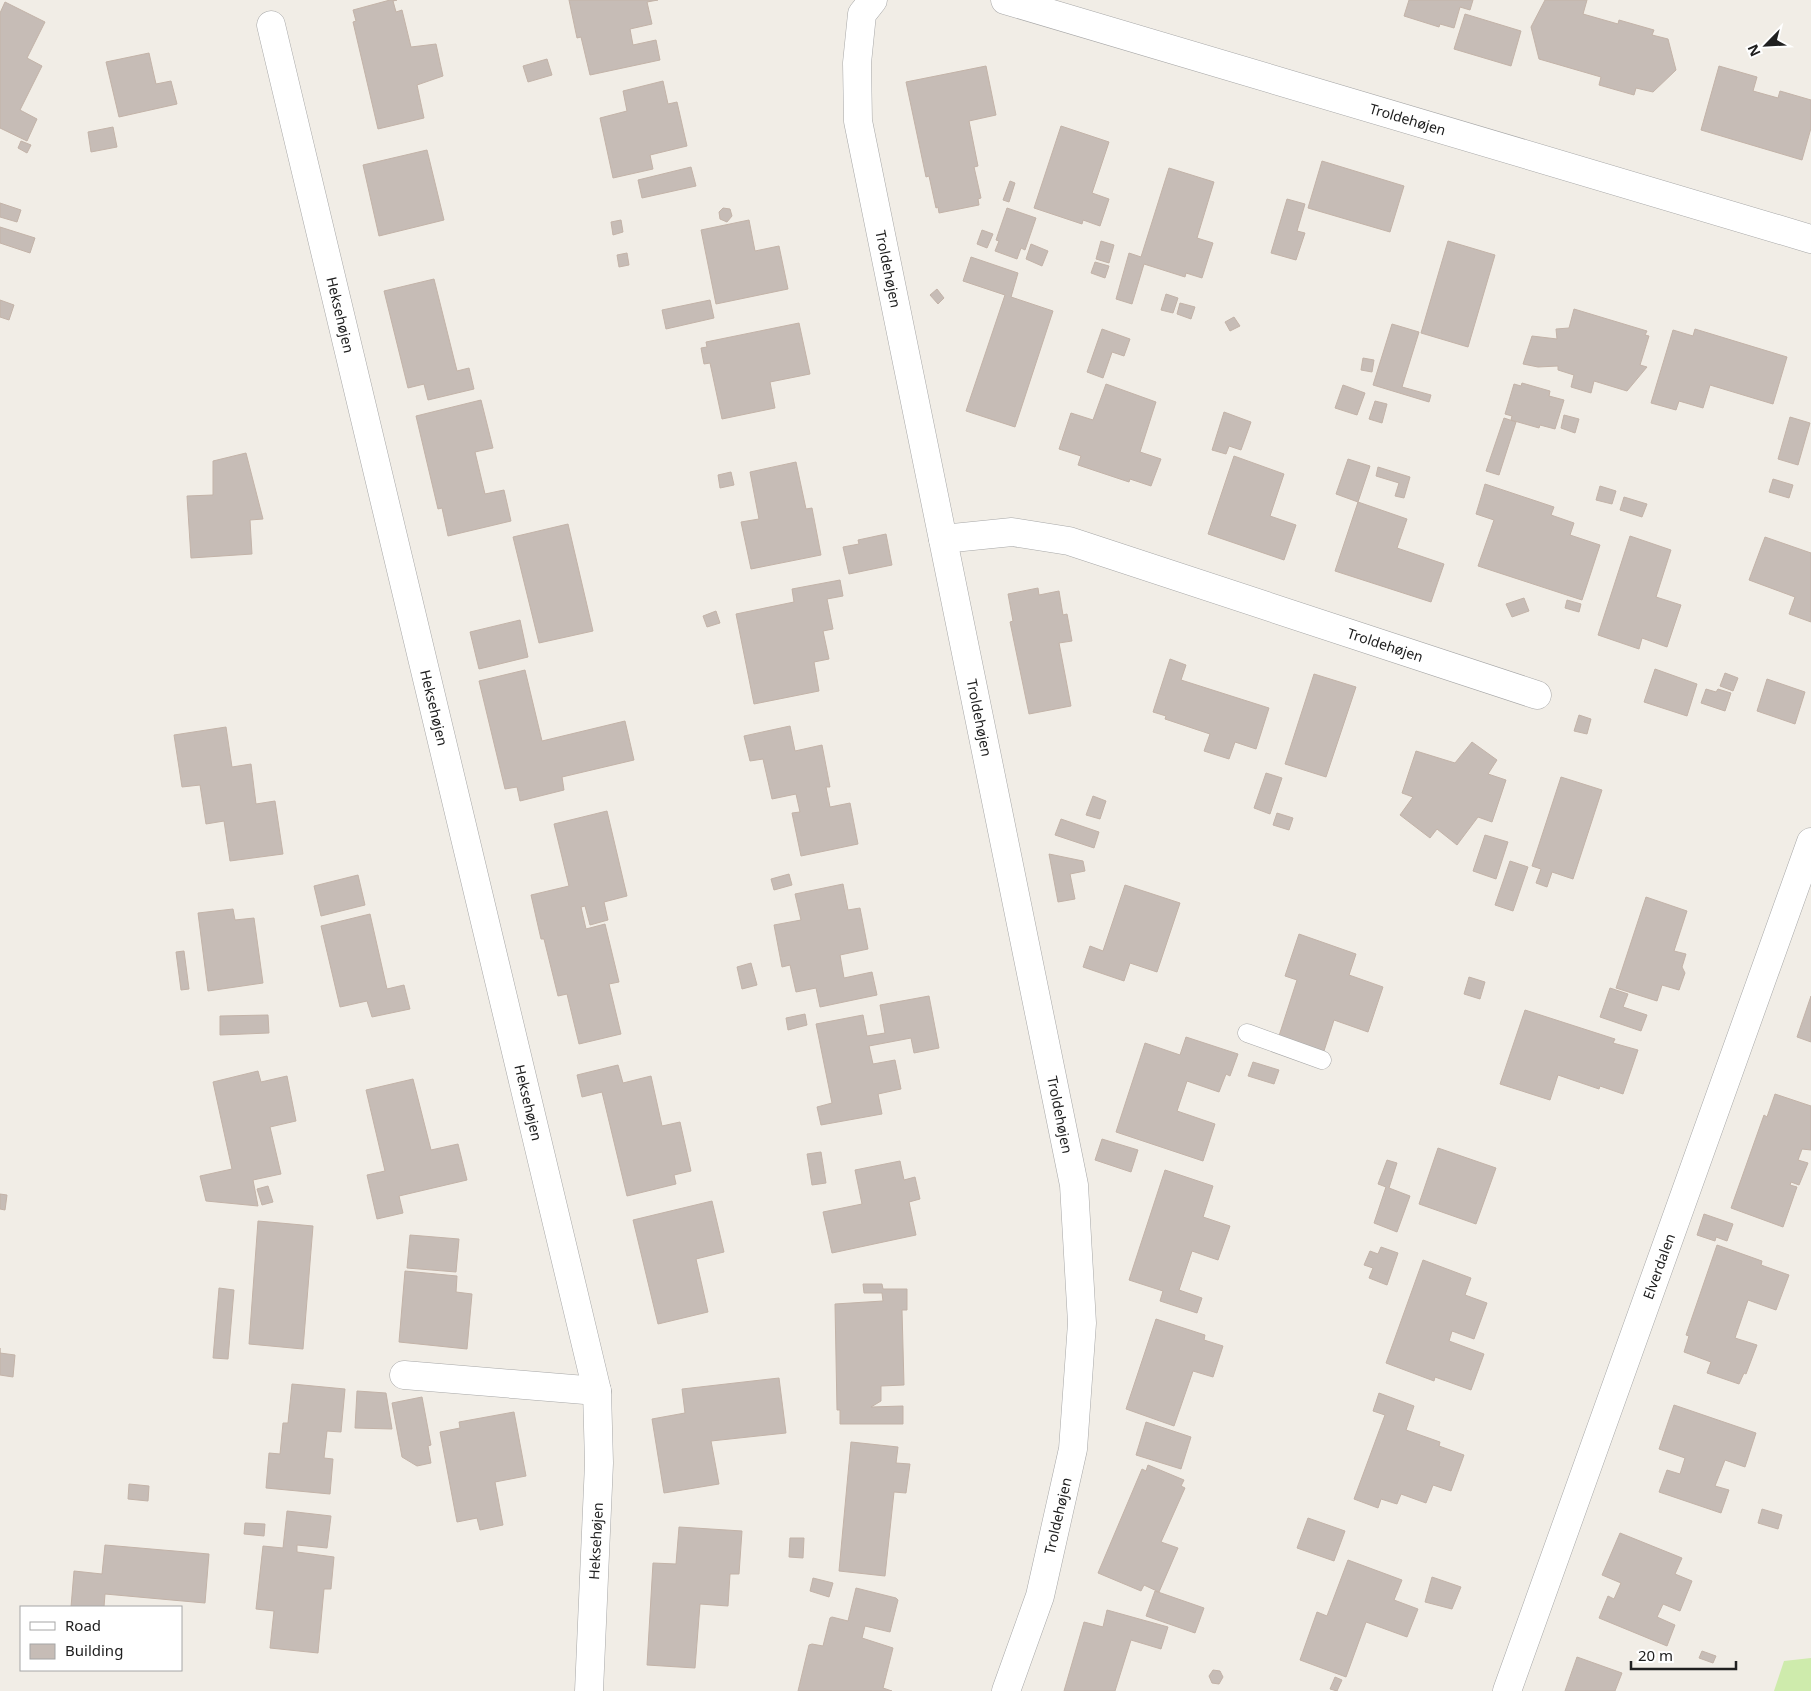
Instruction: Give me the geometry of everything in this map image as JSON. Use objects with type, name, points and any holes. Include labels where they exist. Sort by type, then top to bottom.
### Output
[{"type":"street","name":"Troldehøjen","points":[[873,0],[862,14],[857,63],[858,121],[1074,1185],[1082,1323],[1073,1449],[1040,1596],[1006,1691]]},
{"type":"street","name":"Troldehøjen","points":[[1005,0],[1811,239]]},
{"type":"street","name":"Heksehøjen","points":[[271,25],[597,1391],[599,1463],[589,1691]]},
{"type":"street","name":"Troldehøjen","points":[[943,539],[1012,532],[1068,541],[1537,695]]},
{"type":"street","name":"Elverdalen","points":[[1507,1691],[1811,842]]},
{"type":"street","points":[[404,1375],[597,1391]]},
{"type":"lane","points":[[1247,1033],[1322,1060]]},
{"type":"green space","points":[[1811,1658],[1811,1691],[1774,1691],[1784,1661]]},
{"type":"building","points":[[390,0],[397,0],[393,1],[396,12],[402,10],[411,47],[436,44],[443,76],[417,85],[424,118],[378,129],[353,22],[356,21],[353,10]]},
{"type":"building","points":[[569,0],[658,0],[647,2],[652,24],[630,29],[633,45],[656,40],[660,60],[590,75],[581,37],[577,38]]},
{"type":"building","points":[[1409,0],[1473,0],[1470,10],[1460,7],[1454,28],[1440,24],[1439,27],[1404,16]]},
{"type":"building","points":[[1545,0],[1587,0],[1583,14],[1618,24],[1619,20],[1654,30],[1652,35],[1668,39],[1676,70],[1653,92],[1636,88],[1634,95],[1599,85],[1601,77],[1539,59],[1531,27]]},
{"type":"building","points":[[5,2],[45,22],[27,58],[42,66],[20,110],[37,119],[27,141],[0,128],[0,13]]},
{"type":"building","points":[[1465,14],[1521,31],[1511,66],[1454,49]]},
{"type":"building","points":[[149,53],[156,84],[171,81],[177,104],[119,117],[106,62]]},
{"type":"building","points":[[547,59],[552,75],[528,82],[523,66]]},
{"type":"building","points":[[986,66],[996,115],[969,121],[978,166],[974,167],[981,198],[978,199],[979,205],[939,213],[938,207],[936,208],[929,176],[926,177],[906,82]]},
{"type":"building","points":[[1719,66],[1757,77],[1753,91],[1778,98],[1780,91],[1811,100],[1811,128],[1802,160],[1701,130]]},
{"type":"building","points":[[663,81],[668,104],[677,102],[687,146],[650,155],[653,169],[613,178],[600,118],[627,111],[623,91]]},
{"type":"building","points":[[1061,126],[1109,142],[1092,193],[1109,199],[1100,226],[1083,220],[1082,224],[1034,208]]},
{"type":"building","points":[[113,127],[117,147],[91,152],[88,132]]},
{"type":"building","points":[[21,141],[31,145],[27,153],[18,148]]},
{"type":"building","points":[[427,150],[444,220],[379,236],[363,165]]},
{"type":"building","points":[[1322,161],[1404,186],[1390,232],[1308,208]]},
{"type":"building","points":[[691,167],[696,186],[642,198],[638,180]]},
{"type":"building","points":[[1169,168],[1214,182],[1197,238],[1213,243],[1202,278],[1186,273],[1185,277],[1144,264],[1132,304],[1116,299],[1129,253],[1141,257]]},
{"type":"building","points":[[1010,181],[1015,183],[1009,202],[1003,200]]},
{"type":"building","points":[[1287,199],[1305,204],[1297,231],[1305,233],[1296,260],[1271,253]]},
{"type":"building","points":[[0,203],[21,210],[17,222],[0,217]]},
{"type":"building","points":[[723,208],[730,209],[732,216],[727,222],[720,219],[719,212]]},
{"type":"building","points":[[1007,208],[1036,218],[1025,250],[1021,248],[1017,259],[995,251],[999,241],[996,240]]},
{"type":"building","points":[[621,220],[623,232],[613,235],[611,222]]},
{"type":"building","points":[[749,220],[755,251],[779,246],[788,289],[716,304],[701,230]]},
{"type":"building","points":[[0,227],[35,238],[30,253],[0,243]]},
{"type":"building","points":[[982,230],[993,234],[987,248],[977,244]]},
{"type":"building","points":[[1101,241],[1114,245],[1109,263],[1096,259]]},
{"type":"building","points":[[1448,241],[1495,255],[1468,347],[1421,333]]},
{"type":"building","points":[[1031,244],[1048,251],[1042,266],[1026,259]]},
{"type":"building","points":[[627,253],[629,265],[619,267],[617,255]]},
{"type":"building","points":[[971,257],[1018,273],[1011,297],[1053,311],[1015,427],[966,411],[1005,295],[963,281]]},
{"type":"building","points":[[1095,262],[1109,266],[1105,278],[1091,273]]},
{"type":"building","points":[[434,279],[457,371],[469,368],[474,389],[428,400],[424,384],[408,388],[384,291]]},
{"type":"building","points":[[937,289],[944,298],[938,304],[930,295]]},
{"type":"building","points":[[1166,294],[1178,298],[1173,313],[1161,310]]},
{"type":"building","points":[[0,300],[14,305],[9,320],[0,317]]},
{"type":"building","points":[[710,300],[714,318],[666,329],[662,310]]},
{"type":"building","points":[[1180,303],[1195,307],[1191,319],[1177,314]]},
{"type":"building","points":[[1574,309],[1647,331],[1645,335],[1649,336],[1640,365],[1647,367],[1627,391],[1594,381],[1591,393],[1571,387],[1574,375],[1558,370],[1558,366],[1538,367],[1523,364],[1532,336],[1557,339],[1556,329],[1569,328]]},
{"type":"building","points":[[1234,317],[1240,326],[1230,331],[1225,322]]},
{"type":"building","points":[[799,323],[810,374],[770,382],[775,408],[722,419],[710,363],[704,364],[701,348],[707,347],[706,342]]},
{"type":"building","points":[[1392,324],[1419,332],[1402,387],[1431,395],[1429,402],[1373,385]]},
{"type":"building","points":[[1102,329],[1130,339],[1124,356],[1112,352],[1103,378],[1087,372]]},
{"type":"building","points":[[1695,329],[1787,357],[1773,404],[1710,385],[1703,408],[1679,401],[1676,410],[1651,403],[1673,330],[1693,336]]},
{"type":"building","points":[[1363,358],[1374,360],[1372,372],[1361,370]]},
{"type":"building","points":[[1522,383],[1550,391],[1549,396],[1564,400],[1555,429],[1540,425],[1539,428],[1511,420],[1512,416],[1505,414],[1514,384],[1521,386]]},
{"type":"building","points":[[1106,384],[1156,402],[1140,452],[1161,459],[1151,486],[1130,479],[1129,482],[1078,465],[1081,456],[1059,449],[1071,413],[1093,420]]},
{"type":"building","points":[[1343,385],[1365,393],[1357,415],[1335,408]]},
{"type":"building","points":[[481,400],[493,448],[475,452],[485,494],[504,490],[511,521],[448,536],[442,508],[438,509],[416,416]]},
{"type":"building","points":[[1375,401],[1387,404],[1382,423],[1369,419]]},
{"type":"building","points":[[1224,412],[1251,422],[1241,450],[1229,446],[1226,454],[1212,450]]},
{"type":"building","points":[[1564,415],[1579,419],[1575,433],[1561,428]]},
{"type":"building","points":[[1790,417],[1810,423],[1798,465],[1778,459]]},
{"type":"building","points":[[1504,418],[1516,422],[1499,475],[1486,471]]},
{"type":"building","points":[[246,453],[263,519],[250,520],[252,554],[191,558],[187,496],[213,495],[213,461]]},
{"type":"building","points":[[1234,456],[1284,474],[1270,516],[1296,525],[1284,560],[1208,534]]},
{"type":"building","points":[[1348,459],[1370,466],[1358,502],[1336,494]]},
{"type":"building","points":[[796,462],[806,509],[812,508],[821,555],[751,569],[741,522],[759,519],[750,472]]},
{"type":"building","points":[[1378,467],[1410,477],[1404,498],[1395,496],[1399,483],[1376,476]]},
{"type":"building","points":[[731,472],[734,485],[720,488],[718,475]]},
{"type":"building","points":[[1773,479],[1793,485],[1789,498],[1769,492]]},
{"type":"building","points":[[1485,484],[1554,507],[1551,515],[1574,523],[1570,535],[1600,545],[1582,600],[1478,566],[1494,520],[1476,514]]},
{"type":"building","points":[[1600,486],[1616,491],[1612,504],[1596,500]]},
{"type":"building","points":[[1624,497],[1647,504],[1642,517],[1620,510]]},
{"type":"building","points":[[1358,502],[1407,519],[1397,548],[1444,564],[1431,602],[1335,571]]},
{"type":"building","points":[[568,524],[593,631],[539,643],[513,537]]},
{"type":"building","points":[[886,534],[892,565],[849,574],[843,547],[859,544],[858,540]]},
{"type":"building","points":[[1630,536],[1671,550],[1656,597],[1681,605],[1667,647],[1642,638],[1639,649],[1598,635]]},
{"type":"building","points":[[1765,537],[1811,553],[1811,622],[1789,614],[1795,597],[1749,580]]},
{"type":"building","points":[[840,580],[843,596],[827,599],[833,629],[823,631],[829,659],[814,662],[819,691],[754,704],[736,614],[794,602],[792,589]]},
{"type":"building","points":[[1038,588],[1039,595],[1059,591],[1063,615],[1067,614],[1072,641],[1059,643],[1071,706],[1029,714],[1010,622],[1013,621],[1008,594]]},
{"type":"building","points":[[1524,598],[1529,611],[1512,617],[1506,604]]},
{"type":"building","points":[[1567,600],[1581,604],[1579,612],[1565,608]]},
{"type":"building","points":[[716,611],[720,623],[707,627],[703,616]]},
{"type":"building","points":[[520,620],[528,657],[479,669],[470,632]]},
{"type":"building","points":[[1170,659],[1186,665],[1181,680],[1269,708],[1256,749],[1235,742],[1229,759],[1204,751],[1210,734],[1165,719],[1166,716],[1153,712]]},
{"type":"building","points":[[1655,669],[1697,684],[1687,716],[1644,702]]},
{"type":"building","points":[[525,670],[542,741],[625,721],[634,760],[562,777],[564,790],[520,801],[517,787],[505,789],[479,681]]},
{"type":"building","points":[[1725,673],[1738,678],[1733,691],[1720,686]]},
{"type":"building","points":[[1314,674],[1356,687],[1326,777],[1285,764]]},
{"type":"building","points":[[1767,679],[1805,692],[1795,724],[1757,711]]},
{"type":"building","points":[[1706,689],[1716,692],[1718,689],[1731,693],[1725,711],[1701,703]]},
{"type":"building","points":[[1579,715],[1591,719],[1587,734],[1574,731]]},
{"type":"building","points":[[790,726],[795,751],[822,745],[830,787],[826,787],[830,807],[850,803],[858,844],[801,856],[792,813],[800,812],[796,794],[772,799],[763,759],[750,761],[744,736]]},
{"type":"building","points":[[226,727],[232,767],[251,764],[256,804],[275,801],[283,854],[230,861],[224,821],[206,824],[200,785],[182,787],[174,735]]},
{"type":"building","points":[[1472,742],[1497,760],[1488,774],[1506,780],[1492,822],[1478,817],[1457,845],[1437,829],[1430,838],[1400,815],[1413,797],[1402,793],[1416,751],[1455,763]]},
{"type":"building","points":[[1266,773],[1282,778],[1270,814],[1254,808]]},
{"type":"building","points":[[1561,777],[1602,790],[1573,879],[1552,872],[1547,887],[1536,883],[1541,869],[1532,866]]},
{"type":"building","points":[[1093,796],[1106,801],[1100,819],[1086,815]]},
{"type":"building","points":[[607,811],[627,896],[604,902],[608,920],[590,925],[585,906],[581,907],[586,929],[605,924],[619,982],[609,984],[621,1034],[579,1044],[567,994],[558,996],[544,939],[541,939],[531,895],[569,886],[554,824]]},
{"type":"building","points":[[1277,813],[1293,818],[1289,830],[1273,825]]},
{"type":"building","points":[[1061,819],[1099,832],[1094,848],[1055,835]]},
{"type":"building","points":[[1485,835],[1508,842],[1496,879],[1473,871]]},
{"type":"building","points":[[1049,854],[1083,861],[1085,871],[1070,874],[1075,899],[1058,902]]},
{"type":"building","points":[[1510,861],[1528,867],[1513,911],[1495,905]]},
{"type":"building","points":[[789,874],[792,885],[774,890],[771,879]]},
{"type":"building","points":[[358,875],[365,905],[321,916],[314,886]]},
{"type":"building","points":[[843,884],[848,910],[860,908],[868,949],[840,955],[844,978],[872,972],[877,995],[820,1007],[816,988],[796,992],[790,965],[782,967],[774,925],[801,920],[795,894]]},
{"type":"building","points":[[1125,885],[1180,903],[1157,972],[1130,963],[1124,981],[1083,967],[1090,946],[1103,951]]},
{"type":"building","points":[[1646,897],[1687,911],[1674,951],[1686,954],[1682,967],[1685,973],[1679,990],[1662,985],[1657,1001],[1616,988]]},
{"type":"building","points":[[233,909],[235,920],[254,918],[263,983],[208,991],[198,913]]},
{"type":"building","points":[[370,914],[387,989],[404,985],[410,1009],[372,1017],[367,1001],[340,1007],[321,926]]},
{"type":"building","points":[[1299,934],[1356,954],[1349,975],[1383,987],[1368,1032],[1334,1020],[1323,1054],[1278,1039],[1297,980],[1285,976]]},
{"type":"building","points":[[184,951],[189,989],[181,990],[176,952]]},
{"type":"building","points":[[751,963],[757,985],[742,989],[737,967]]},
{"type":"building","points":[[1469,977],[1485,982],[1480,999],[1464,994]]},
{"type":"building","points":[[1610,988],[1628,994],[1623,1007],[1647,1015],[1641,1031],[1600,1017]]},
{"type":"building","points":[[929,996],[939,1048],[914,1053],[911,1038],[869,1046],[873,1064],[895,1060],[901,1089],[878,1094],[882,1114],[821,1125],[817,1107],[832,1103],[816,1024],[863,1015],[867,1036],[885,1033],[880,1005]]},
{"type":"building","points":[[1811,996],[1811,1042],[1797,1037]]},
{"type":"building","points":[[1525,1010],[1615,1039],[1613,1043],[1638,1050],[1623,1094],[1600,1086],[1599,1089],[1558,1075],[1550,1100],[1500,1084]]},
{"type":"building","points":[[805,1014],[807,1025],[788,1030],[786,1018]]},
{"type":"building","points":[[268,1015],[269,1033],[220,1035],[220,1016]]},
{"type":"building","points":[[1186,1037],[1238,1054],[1230,1076],[1226,1074],[1219,1092],[1187,1081],[1177,1111],[1215,1124],[1203,1161],[1116,1132],[1145,1043],[1180,1055]]},
{"type":"building","points":[[1253,1062],[1279,1070],[1274,1084],[1248,1076]]},
{"type":"building","points":[[618,1065],[623,1083],[651,1076],[662,1126],[680,1122],[691,1171],[674,1175],[676,1184],[627,1196],[602,1092],[582,1097],[577,1075]]},
{"type":"building","points":[[258,1071],[261,1082],[287,1076],[296,1121],[270,1127],[281,1174],[253,1180],[258,1206],[206,1201],[200,1176],[232,1169],[213,1082]]},
{"type":"building","points":[[413,1079],[431,1150],[458,1144],[467,1180],[399,1196],[403,1213],[377,1219],[367,1175],[385,1171],[366,1090]]},
{"type":"building","points":[[1775,1094],[1811,1106],[1811,1150],[1802,1149],[1798,1160],[1808,1163],[1799,1185],[1791,1182],[1790,1185],[1797,1187],[1783,1227],[1731,1208],[1764,1115],[1767,1117]]},
{"type":"building","points":[[1102,1139],[1138,1150],[1131,1172],[1095,1160]]},
{"type":"building","points":[[1438,1148],[1496,1168],[1476,1224],[1419,1204]]},
{"type":"building","points":[[821,1152],[826,1183],[812,1185],[807,1154]]},
{"type":"building","points":[[1387,1160],[1397,1163],[1389,1188],[1410,1196],[1397,1232],[1374,1223],[1386,1187],[1378,1184]]},
{"type":"building","points":[[900,1161],[904,1180],[915,1177],[920,1199],[909,1202],[916,1235],[832,1253],[823,1212],[862,1204],[855,1170]]},
{"type":"building","points":[[1165,1170],[1213,1186],[1203,1217],[1230,1226],[1218,1260],[1192,1251],[1179,1290],[1202,1298],[1197,1313],[1160,1301],[1163,1291],[1129,1280]]},
{"type":"building","points":[[268,1186],[273,1202],[262,1205],[257,1189]]},
{"type":"building","points":[[0,1194],[7,1195],[5,1210],[0,1209]]},
{"type":"building","points":[[712,1201],[724,1252],[696,1259],[708,1312],[658,1324],[633,1220]]},
{"type":"building","points":[[1704,1214],[1733,1224],[1727,1241],[1716,1237],[1715,1241],[1697,1235]]},
{"type":"building","points":[[258,1221],[313,1226],[303,1349],[249,1344]]},
{"type":"building","points":[[410,1235],[459,1239],[456,1272],[407,1268]]},
{"type":"building","points":[[1717,1245],[1762,1261],[1761,1265],[1789,1275],[1776,1310],[1748,1300],[1735,1338],[1757,1345],[1746,1374],[1744,1373],[1739,1384],[1707,1373],[1711,1362],[1684,1352],[1689,1336],[1686,1335]]},
{"type":"building","points":[[1381,1247],[1398,1253],[1387,1285],[1369,1278],[1373,1268],[1364,1265],[1370,1251],[1378,1254]]},
{"type":"building","points":[[1423,1260],[1471,1278],[1465,1295],[1487,1303],[1474,1339],[1452,1331],[1449,1341],[1484,1354],[1471,1390],[1435,1377],[1434,1381],[1386,1363]]},
{"type":"building","points":[[405,1271],[457,1276],[456,1292],[472,1294],[467,1349],[399,1342]]},
{"type":"building","points":[[863,1284],[882,1284],[883,1289],[907,1289],[907,1310],[902,1310],[904,1385],[881,1386],[881,1401],[871,1407],[903,1406],[903,1424],[840,1424],[840,1410],[837,1410],[835,1304],[883,1301],[882,1293],[864,1293]]},
{"type":"building","points":[[219,1288],[234,1290],[228,1359],[213,1358]]},
{"type":"building","points":[[1156,1319],[1205,1335],[1204,1340],[1223,1346],[1213,1377],[1193,1371],[1174,1426],[1126,1409]]},
{"type":"building","points":[[0,1353],[15,1355],[13,1377],[0,1375]]},
{"type":"building","points":[[779,1378],[786,1433],[711,1441],[719,1484],[664,1493],[652,1419],[685,1413],[682,1389]]},
{"type":"building","points":[[292,1384],[345,1389],[341,1432],[327,1431],[324,1458],[333,1459],[330,1494],[266,1488],[269,1453],[280,1454],[283,1423],[288,1423]]},
{"type":"building","points":[[357,1391],[386,1393],[392,1429],[355,1428]]},
{"type":"building","points":[[1379,1393],[1414,1406],[1406,1430],[1440,1442],[1439,1446],[1464,1455],[1451,1491],[1433,1485],[1426,1503],[1401,1494],[1397,1504],[1381,1499],[1378,1508],[1354,1499],[1385,1415],[1373,1411]]},
{"type":"building","points":[[422,1397],[431,1445],[428,1446],[431,1463],[417,1466],[402,1457],[392,1403]]},
{"type":"building","points":[[1674,1405],[1756,1433],[1745,1467],[1725,1460],[1715,1486],[1729,1490],[1721,1513],[1659,1492],[1667,1470],[1680,1474],[1685,1458],[1659,1449]]},
{"type":"building","points":[[514,1412],[526,1476],[495,1482],[503,1525],[480,1530],[477,1518],[457,1522],[440,1432],[460,1428],[459,1422]]},
{"type":"building","points":[[1146,1422],[1191,1437],[1181,1469],[1136,1455]]},
{"type":"building","points":[[851,1442],[898,1447],[896,1463],[910,1464],[906,1493],[894,1492],[885,1576],[839,1571]]},
{"type":"building","points":[[1148,1465],[1184,1480],[1181,1486],[1185,1488],[1161,1542],[1178,1548],[1159,1592],[1144,1585],[1141,1591],[1098,1573],[1142,1469],[1146,1471]]},
{"type":"building","points":[[129,1484],[149,1486],[148,1501],[128,1499]]},
{"type":"building","points":[[1762,1509],[1782,1515],[1778,1529],[1758,1523]]},
{"type":"building","points":[[287,1511],[331,1516],[327,1548],[297,1545],[297,1552],[334,1557],[331,1589],[324,1589],[318,1653],[270,1648],[274,1611],[256,1609],[263,1546],[283,1548]]},
{"type":"building","points":[[1308,1518],[1345,1531],[1334,1561],[1297,1548]]},
{"type":"building","points":[[245,1523],[265,1524],[264,1536],[244,1534]]},
{"type":"building","points":[[679,1527],[742,1531],[739,1574],[730,1574],[728,1606],[700,1604],[695,1668],[647,1665],[653,1563],[676,1564]]},
{"type":"building","points":[[1620,1533],[1682,1558],[1675,1574],[1692,1581],[1680,1611],[1663,1604],[1657,1617],[1675,1625],[1667,1646],[1599,1618],[1608,1596],[1614,1599],[1621,1583],[1602,1575]]},
{"type":"building","points":[[790,1538],[804,1538],[803,1558],[789,1557]]},
{"type":"building","points":[[105,1545],[209,1554],[205,1603],[105,1594],[104,1606],[71,1606],[74,1571],[102,1574]]},
{"type":"building","points":[[1348,1560],[1402,1580],[1394,1600],[1418,1609],[1407,1637],[1366,1622],[1346,1677],[1300,1660],[1317,1612],[1327,1616]]},
{"type":"building","points":[[1432,1577],[1461,1587],[1452,1609],[1425,1602]]},
{"type":"building","points":[[813,1578],[833,1583],[829,1597],[810,1591]]},
{"type":"building","points":[[856,1588],[898,1600],[890,1632],[865,1626],[862,1638],[893,1648],[883,1688],[892,1691],[798,1691],[809,1645],[823,1646],[830,1618],[848,1621]]},
{"type":"building","points":[[1155,1591],[1204,1608],[1195,1633],[1146,1616]]},
{"type":"building","points":[[1107,1610],[1168,1627],[1161,1649],[1131,1640],[1115,1691],[1064,1691],[1084,1622],[1103,1627]]},
{"type":"building","points":[[1702,1651],[1716,1656],[1713,1663],[1699,1658]]},
{"type":"building","points":[[1577,1657],[1622,1673],[1615,1691],[1565,1691]]},
{"type":"building","points":[[1213,1670],[1220,1671],[1223,1677],[1219,1684],[1212,1683],[1209,1676]]},
{"type":"building","points":[[1335,1677],[1342,1680],[1337,1691],[1330,1689]]}]
